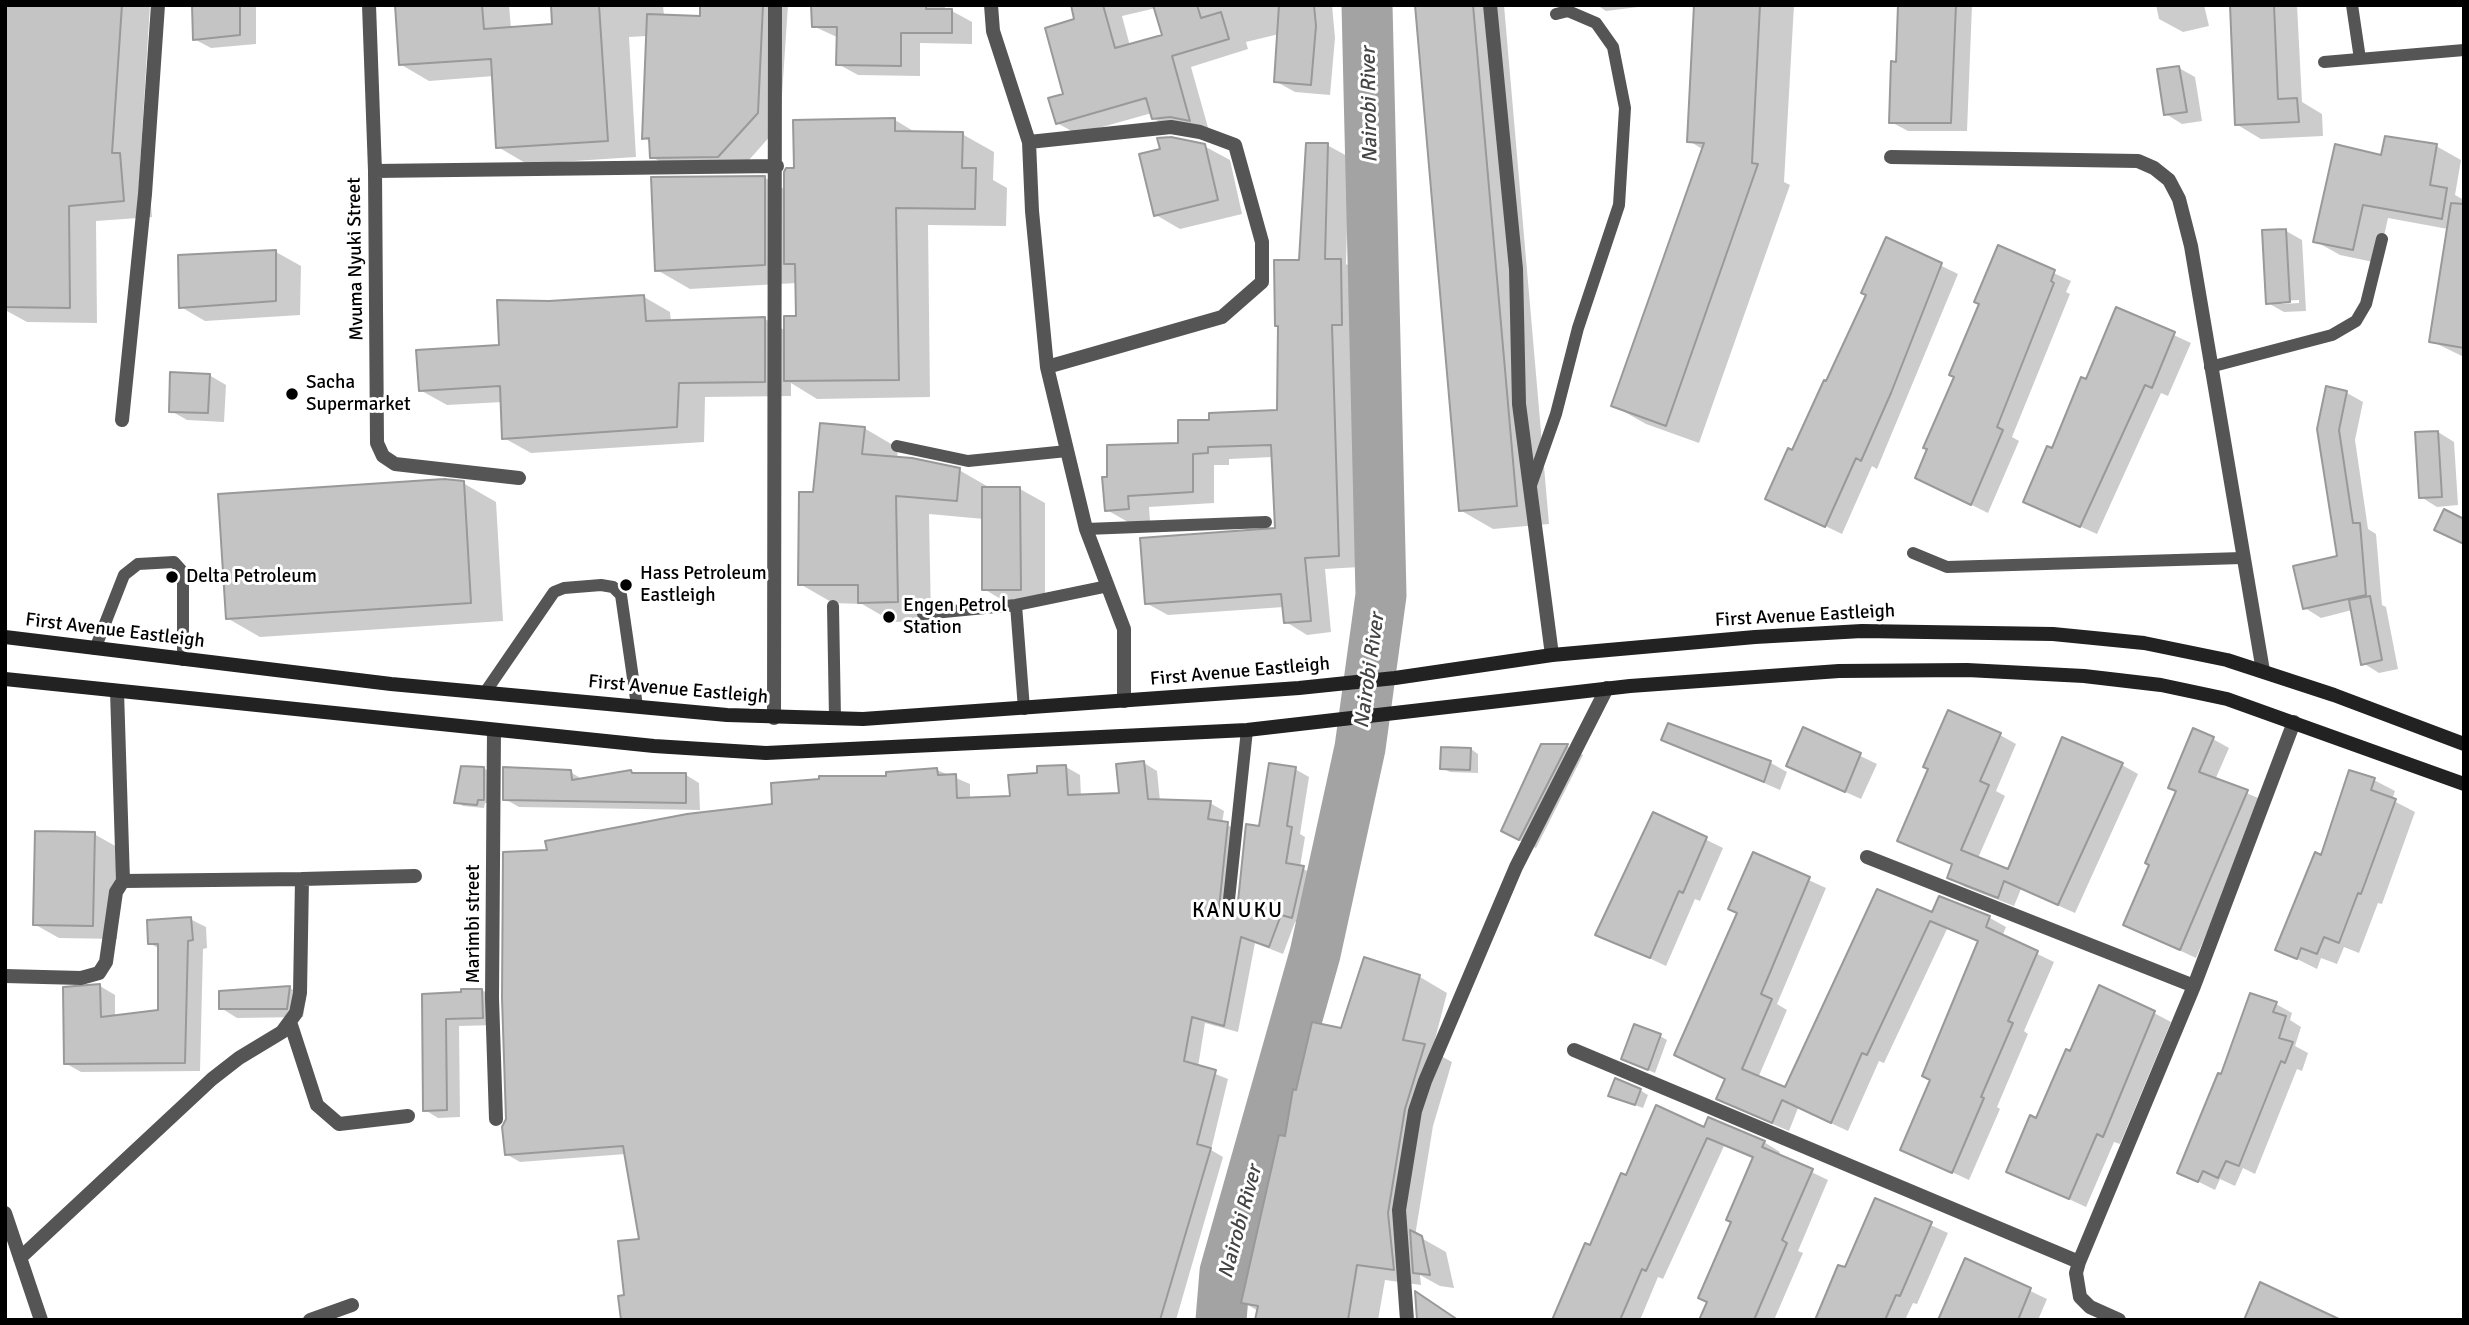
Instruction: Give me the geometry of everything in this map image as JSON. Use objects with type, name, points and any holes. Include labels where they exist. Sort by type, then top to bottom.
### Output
[{"type":"main road","name":"First Avenue Eastleigh","points":[[5,637],[391,684],[774,718],[835,718],[1024,709],[1298,688],[1395,678],[1552,655],[1755,636],[1950,630],[2053,634],[2144,643],[2227,660],[2464,744]]},
{"type":"main road","points":[[5,679],[654,746],[766,753],[1247,730],[1607,688],[1839,671],[1967,670],[2084,676],[2161,685],[2227,699],[2464,784]]},
{"type":"street","points":[[122,420],[145,194],[158,5]]},
{"type":"street","name":"Mvuma Nyuki Street","points":[[369,5],[375,171],[377,443],[383,456],[395,464],[519,478]]},
{"type":"street","points":[[774,718],[777,166],[775,5]]},
{"type":"street","points":[[991,5],[993,31],[1029,142],[1032,211],[1048,367],[1086,529],[1124,629],[1124,701]]},
{"type":"street","points":[[1490,5],[1516,269],[1519,404],[1552,655]]},
{"type":"street","points":[[1029,142],[1171,127],[1200,132],[1235,145],[1262,242],[1262,282],[1222,317],[1048,367]]},
{"type":"street","points":[[1891,157],[2138,161],[2154,168],[2169,180],[2186,220],[2263,671]]},
{"type":"street","points":[[375,171],[777,166]]},
{"type":"street","points":[[1407,1320],[1399,1210],[1415,1111],[1425,1081],[1516,867],[1607,688]]},
{"type":"street","points":[[5,975],[81,978],[99,973],[106,962],[116,892],[123,881],[117,691]]},
{"type":"street","points":[[2119,1320],[2090,1307],[2080,1297],[2076,1273],[2079,1262],[2194,986],[2294,722]]},
{"type":"street","name":"Marimbi street","points":[[494,730],[492,998],[496,1119]]},
{"type":"street","points":[[1867,857],[2194,986]]},
{"type":"street","points":[[123,881],[415,876]]},
{"type":"street","points":[[20,1258],[212,1079],[239,1058],[282,1032],[290,1022],[296,1013],[300,993],[302,879]]},
{"type":"street","points":[[290,1022],[317,1105],[339,1124],[408,1116]]},
{"type":"street","points":[[1574,1050],[2079,1262]]},
{"type":"street","points":[[5,1213],[41,1320]]},
{"type":"street","points":[[310,1320],[352,1305]]},
{"type":"lane","points":[[2353,5],[2360,59]]},
{"type":"lane","points":[[1530,486],[1556,414],[1578,328],[1619,205],[1625,108],[1613,47],[1596,23],[1569,11],[1556,14]]},
{"type":"lane","points":[[2324,62],[2464,50]]},
{"type":"lane","points":[[2210,367],[2332,335],[2356,321],[2366,304],[2382,239]]},
{"type":"lane","points":[[897,446],[968,461],[1067,451]]},
{"type":"lane","points":[[1086,529],[1266,522]]},
{"type":"lane","points":[[1913,553],[1947,567],[2022,562],[2242,558]]},
{"type":"lane","points":[[95,649],[124,575],[138,564],[174,562],[183,572],[183,660]]},
{"type":"lane","points":[[486,691],[554,592],[601,585],[613,587],[621,595],[637,706]]},
{"type":"lane","points":[[923,614],[1016,605],[1108,586]]},
{"type":"lane","points":[[1016,605],[1024,709]]},
{"type":"lane","points":[[832,606],[835,718]]},
{"type":"lane","points":[[1228,909],[1247,730]]},
{"type":"building","points":[[5,5],[122,5],[112,153],[120,153],[124,201],[69,206],[70,308],[5,307]]},
{"type":"building","points":[[192,5],[240,5],[240,35],[193,40]]},
{"type":"building","points":[[395,5],[482,5],[484,29],[552,24],[551,5],[599,5],[608,141],[496,148],[491,59],[399,65]]},
{"type":"building","points":[[700,5],[763,5],[758,113],[718,157],[650,158],[649,138],[642,139],[647,14],[700,16]]},
{"type":"building","points":[[811,5],[926,5],[926,9],[952,9],[952,33],[901,33],[901,66],[836,65],[837,27],[812,27]]},
{"type":"building","points":[[1071,5],[1103,5],[1115,48],[1162,35],[1153,5],[1197,5],[1201,18],[1221,12],[1229,39],[1172,56],[1190,121],[1170,117],[1152,119],[1146,98],[1056,124],[1048,98],[1063,94],[1045,28],[1074,19]]},
{"type":"building","points":[[1279,5],[1314,5],[1316,26],[1311,85],[1274,82]]},
{"type":"building","points":[[1415,5],[1473,5],[1517,506],[1459,511]]},
{"type":"building","points":[[1694,5],[1760,5],[1752,163],[1758,164],[1666,426],[1611,406],[1704,143],[1687,142]]},
{"type":"building","points":[[1898,5],[1956,5],[1951,123],[1889,123],[1891,61],[1896,62]]},
{"type":"building","points":[[2230,5],[2274,5],[2278,99],[2297,98],[2299,122],[2235,125]]},
{"type":"building","points":[[2179,66],[2187,112],[2164,115],[2157,69]]},
{"type":"building","points":[[895,118],[895,131],[963,132],[962,168],[976,168],[975,209],[896,208],[899,380],[784,381],[784,316],[796,316],[795,264],[784,264],[784,172],[786,168],[794,168],[793,120]]},
{"type":"building","points":[[2385,136],[2437,144],[2430,185],[2447,188],[2442,219],[2363,205],[2353,250],[2313,242],[2335,144],[2381,155]]},
{"type":"building","points":[[1171,137],[1205,144],[1218,200],[1154,216],[1139,154],[1160,149],[1157,138]]},
{"type":"building","points":[[1306,143],[1328,143],[1325,259],[1341,259],[1342,325],[1332,325],[1339,556],[1305,558],[1311,621],[1284,623],[1281,594],[1145,604],[1140,538],[1275,528],[1271,445],[1208,447],[1208,453],[1193,454],[1193,492],[1128,496],[1129,509],[1105,511],[1102,477],[1107,477],[1107,445],[1178,443],[1178,420],[1209,420],[1209,413],[1277,410],[1278,326],[1275,326],[1274,260],[1299,260]]},
{"type":"building","points":[[765,176],[765,265],[655,271],[651,177]]},
{"type":"building","points":[[2451,203],[2464,204],[2464,348],[2429,342]]},
{"type":"building","points":[[2286,229],[2290,302],[2266,304],[2262,230]]},
{"type":"building","points":[[1886,237],[1942,263],[1861,461],[1856,458],[1825,527],[1765,499],[1788,448],[1792,450],[1866,295],[1861,293]]},
{"type":"building","points":[[1998,245],[2055,270],[2051,281],[2054,283],[1997,427],[2003,430],[1971,505],[1915,478],[1927,449],[1923,448],[1954,377],[1949,375],[1979,304],[1974,302]]},
{"type":"building","points":[[276,250],[276,301],[179,308],[178,255]]},
{"type":"building","points":[[644,295],[646,321],[765,317],[765,382],[679,383],[677,427],[502,439],[500,386],[419,391],[416,350],[499,345],[497,300],[549,301]]},
{"type":"building","points":[[2116,307],[2175,332],[2152,388],[2145,385],[2080,527],[2023,502],[2047,446],[2052,448],[2081,377],[2086,379]]},
{"type":"building","points":[[170,372],[210,374],[208,413],[169,412]]},
{"type":"building","points":[[2326,386],[2347,391],[2339,430],[2353,523],[2360,523],[2366,595],[2303,609],[2293,566],[2337,556],[2317,429]]},
{"type":"building","points":[[820,423],[865,427],[862,454],[912,458],[960,468],[957,501],[896,496],[898,602],[858,603],[858,585],[798,585],[799,492],[813,492]]},
{"type":"building","points":[[2438,431],[2442,497],[2419,498],[2415,432]]},
{"type":"building","points":[[444,479],[464,481],[471,603],[226,619],[218,494]]},
{"type":"building","points":[[982,487],[1020,487],[1021,590],[982,590]]},
{"type":"building","points":[[2444,509],[2464,519],[2464,544],[2434,530]]},
{"type":"building","points":[[2370,596],[2382,660],[2361,665],[2349,600]]},
{"type":"building","points":[[1948,710],[2001,733],[1980,781],[1989,785],[1961,850],[2008,869],[2062,737],[2123,763],[2058,905],[2004,881],[1998,898],[1947,878],[1952,864],[1897,841],[1928,769],[1923,767]]},
{"type":"building","points":[[1668,723],[1771,761],[1764,782],[1661,740]]},
{"type":"building","points":[[1803,727],[1861,753],[1845,792],[1786,766]]},
{"type":"building","points":[[2193,728],[2214,737],[2199,772],[2248,790],[2180,950],[2123,925],[2149,865],[2145,863],[2176,791],[2168,788]]},
{"type":"building","points":[[1541,744],[1568,744],[1519,840],[1501,831]]},
{"type":"building","points":[[1441,747],[1471,748],[1470,770],[1440,769]]},
{"type":"building","points":[[1144,761],[1148,799],[1211,801],[1208,819],[1228,822],[1219,908],[1223,916],[1231,917],[1237,911],[1246,824],[1259,826],[1269,763],[1296,767],[1287,826],[1292,827],[1286,863],[1304,866],[1292,918],[1281,915],[1269,947],[1241,937],[1224,1026],[1192,1017],[1184,1061],[1216,1070],[1197,1144],[1211,1148],[1160,1320],[621,1320],[618,1296],[624,1295],[618,1241],[639,1239],[623,1146],[505,1155],[502,1127],[506,1119],[502,998],[503,852],[547,850],[545,841],[687,814],[772,804],[771,783],[819,779],[819,776],[886,776],[886,772],[937,768],[938,775],[956,774],[957,798],[1010,796],[1008,775],[1037,773],[1037,766],[1066,765],[1068,795],[1119,793],[1116,764]]},
{"type":"building","points":[[461,766],[484,767],[484,800],[478,800],[477,805],[454,803]]},
{"type":"building","points":[[503,767],[571,770],[572,780],[631,770],[632,773],[686,773],[686,803],[503,800]]},
{"type":"building","points":[[2349,770],[2375,778],[2371,790],[2396,799],[2361,894],[2358,893],[2339,943],[2324,937],[2317,954],[2301,948],[2297,959],[2275,950],[2315,852],[2321,855]]},
{"type":"building","points":[[1653,812],[1707,837],[1683,893],[1679,891],[1650,958],[1595,935]]},
{"type":"building","points":[[35,831],[95,832],[93,926],[33,925]]},
{"type":"building","points":[[1753,852],[1810,877],[1761,994],[1772,999],[1742,1069],[1785,1087],[1877,889],[1932,912],[1939,896],[1990,916],[1986,927],[2038,951],[2008,1021],[2013,1023],[1981,1097],[1984,1098],[1952,1173],[1900,1150],[1930,1080],[1922,1076],[1978,941],[1930,921],[1867,1055],[1862,1053],[1831,1123],[1782,1100],[1772,1123],[1716,1099],[1725,1079],[1674,1055],[1737,913],[1728,909]]},
{"type":"building","points":[[191,917],[193,940],[188,941],[185,1063],[64,1064],[63,987],[100,984],[101,1017],[158,1010],[158,944],[148,944],[147,920]]},
{"type":"building","points":[[1364,957],[1420,975],[1403,1040],[1425,1044],[1405,1109],[1388,1213],[1394,1270],[1357,1265],[1348,1320],[1255,1320],[1258,1306],[1241,1303],[1279,1135],[1285,1136],[1293,1089],[1296,1090],[1312,1022],[1341,1028]]},
{"type":"building","points":[[2099,985],[2155,1011],[2103,1137],[2097,1134],[2069,1199],[2006,1172],[2030,1115],[2036,1118],[2066,1049],[2070,1051]]},
{"type":"building","points":[[290,986],[287,1009],[219,1009],[219,991]]},
{"type":"building","points":[[461,989],[482,989],[483,1018],[446,1019],[447,1110],[423,1111],[422,994],[461,992]]},
{"type":"building","points":[[2250,993],[2277,1002],[2273,1012],[2286,1016],[2279,1038],[2293,1042],[2285,1063],[2281,1061],[2239,1166],[2226,1161],[2218,1178],[2203,1171],[2198,1182],[2177,1173],[2218,1073],[2221,1074]]},
{"type":"building","points":[[1634,1024],[1661,1034],[1648,1070],[1621,1059]]},
{"type":"building","points":[[1615,1078],[1641,1089],[1635,1105],[1608,1096]]},
{"type":"building","points":[[1656,1105],[1704,1127],[1708,1117],[1765,1141],[1762,1147],[1813,1169],[1782,1240],[1787,1243],[1754,1320],[1699,1320],[1707,1302],[1698,1298],[1731,1222],[1726,1220],[1753,1157],[1707,1138],[1646,1271],[1642,1269],[1620,1320],[1552,1320],[1585,1243],[1590,1245],[1621,1173],[1626,1175]]},
{"type":"building","points":[[1875,1198],[1932,1222],[1900,1296],[1896,1295],[1885,1320],[1815,1320],[1838,1265],[1845,1267]]},
{"type":"building","points":[[1410,1230],[1422,1236],[1430,1275],[1413,1273]]},
{"type":"building","points":[[1965,1258],[2031,1288],[2018,1320],[1938,1320]]},
{"type":"building","points":[[2260,1282],[2341,1320],[2244,1320]]},
{"type":"building","points":[[1415,1291],[1458,1320],[1417,1320]]},
{"type":"waterway","name":"Nairobi River","points":[[1221,1320],[1225,1272],[1315,954],[1360,748],[1381,595],[1367,5]]},
{"type":"place","name":"Sacha Supermarket","points":[[292,394]]},
{"type":"place","name":"Delta Petroleum","points":[[172,577]]},
{"type":"place","name":"Hass Petroleum Eastleigh","points":[[626,585]]},
{"type":"place","name":"Engen Petrol Station","points":[[889,617]]},
{"type":"district","name":"KANUKU","points":[[1238,911]]}]
